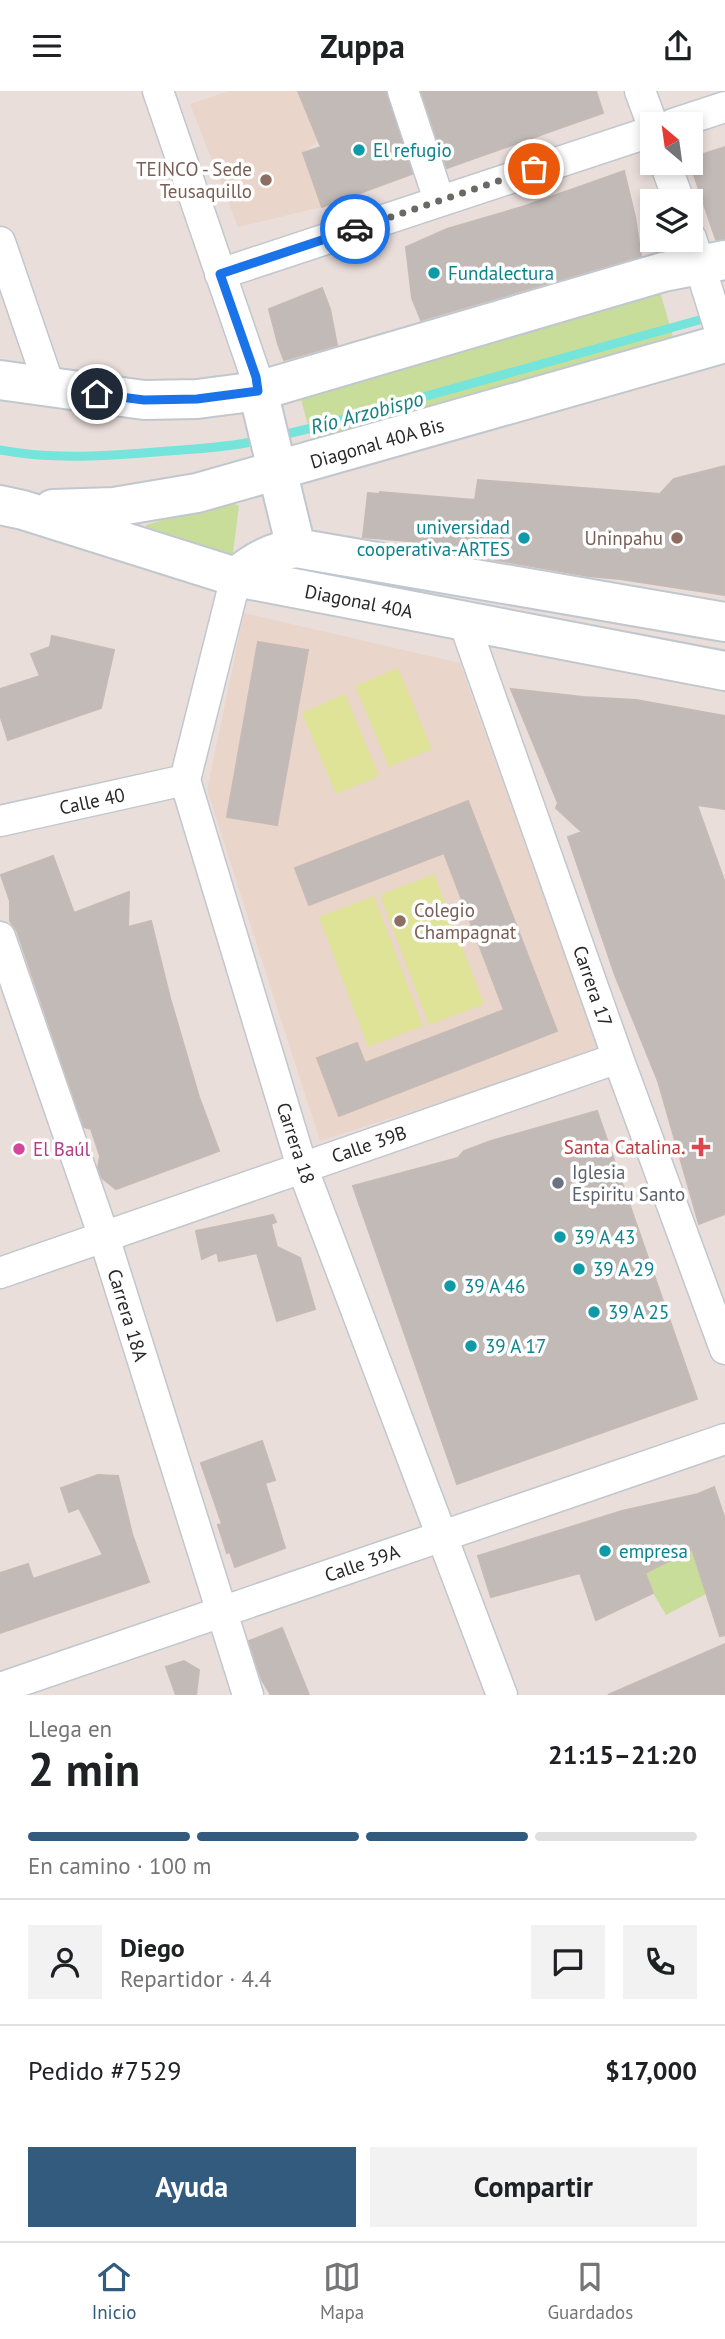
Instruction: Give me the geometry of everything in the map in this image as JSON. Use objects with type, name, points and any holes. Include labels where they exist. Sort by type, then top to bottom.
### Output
[{"type":"street","points":[[158,91],[256,377],[296,548]]},
{"type":"street","points":[[403,91],[439,200]]},
{"type":"street","points":[[640,91],[647,112]]},
{"type":"street","points":[[704,114],[725,107]]},
{"type":"street","points":[[220,274],[640,133]]},
{"type":"street","points":[[0,243],[50,388]]},
{"type":"street","points":[[0,380],[144,400],[260,398],[704,259],[724,341]]},
{"type":"street","name":"Diagonal 40A Bis","points":[[11,507],[114,507],[197,493],[278,466],[724,341]]},
{"type":"street","name":"Diagonal 40A","points":[[11,507],[236,577],[725,671]]},
{"type":"street","points":[[185,781],[236,577],[266,555],[296,548],[725,622]]},
{"type":"street","name":"Carrera 17","points":[[464,622],[618,1058],[725,1349]]},
{"type":"street","name":"Calle 40","points":[[0,821],[185,781]]},
{"type":"street","name":"Carrera 18","points":[[185,781],[302,1167],[502,1695]]},
{"type":"street","name":"Carrera 18A","points":[[0,937],[104,1237],[248,1695]]},
{"type":"street","name":"Calle 39B","points":[[0,1273],[618,1058]]},
{"type":"street","name":"Calle 39A","points":[[0,1688],[725,1439]]},
{"type":"shaded area","name":"TEINCO - Sede Teusaquillo","points":[[229,91],[298,91],[318,141],[303,153],[322,207],[238,227],[190,104]]},
{"type":"shaded area","name":"Colegio Champagnat","points":[[244,613],[460,663],[599,1051],[320,1141],[207,790]]},
{"type":"green space","points":[[659,288],[674,340],[313,444],[299,392]]},
{"type":"green space","points":[[228,501],[239,506],[233,553],[220,558],[147,529],[146,525]]},
{"type":"green space","points":[[398,668],[432,749],[389,767],[355,686]]},
{"type":"green space","points":[[345,694],[379,776],[336,794],[302,713]]},
{"type":"green space","points":[[434,874],[484,1004],[429,1025],[380,895]]},
{"type":"green space","points":[[374,896],[423,1026],[368,1047],[319,917]]},
{"type":"green space","points":[[692,1549],[706,1594],[666,1615],[645,1573]]},
{"type":"building","name":"El refugio","points":[[298,91],[386,91],[412,174],[322,207],[303,153],[321,147]]},
{"type":"building","points":[[421,91],[596,91],[603,113],[447,168]]},
{"type":"building","points":[[725,147],[725,239],[716,240],[703,202],[703,189],[699,189],[694,175],[704,175],[704,154]]},
{"type":"building","points":[[624,171],[641,256],[421,320],[412,298],[406,247],[447,229],[525,206]]},
{"type":"building","points":[[322,288],[330,309],[337,345],[284,360],[269,309]]},
{"type":"building","points":[[725,466],[725,595],[588,576],[474,556],[470,552],[418,547],[418,542],[363,537],[368,493],[475,500],[478,480],[660,494],[674,479]]},
{"type":"building","points":[[52,636],[114,650],[101,708],[8,740],[0,715],[0,689],[40,676],[31,654],[50,647]]},
{"type":"building","points":[[258,642],[308,650],[277,825],[227,817]]},
{"type":"building","points":[[511,689],[636,700],[725,716],[725,809],[697,805],[725,883],[725,1214],[699,1224],[658,1081],[615,975],[568,837],[582,832],[556,808],[558,803]]},
{"type":"building","points":[[468,801],[557,1031],[339,1116],[317,1058],[357,1043],[365,1063],[504,1010],[444,853],[309,905],[295,868]]},
{"type":"building","points":[[53,856],[74,913],[129,892],[128,927],[151,921],[199,1097],[219,1151],[116,1189],[102,1178],[98,1168],[100,1156],[91,1129],[84,1127],[17,931],[10,921],[10,901],[1,875]]},
{"type":"building","points":[[597,1111],[697,1399],[457,1484],[353,1186],[458,1158],[464,1151],[491,1141]]},
{"type":"building","points":[[273,1215],[276,1222],[271,1224],[277,1247],[300,1258],[315,1309],[277,1321],[257,1253],[219,1261],[217,1252],[202,1259],[196,1231]]},
{"type":"building","points":[[262,1441],[275,1480],[265,1483],[285,1548],[235,1567],[230,1552],[227,1553],[218,1525],[222,1524],[201,1463]]},
{"type":"building","points":[[98,1475],[118,1476],[132,1534],[149,1582],[0,1633],[0,1573],[28,1564],[33,1579],[103,1555],[79,1508],[69,1512],[61,1488]]},
{"type":"building","points":[[714,1487],[725,1519],[725,1635],[720,1636],[692,1549],[645,1573],[653,1593],[596,1620],[580,1573],[491,1597],[478,1556],[622,1511],[698,1494]]},
{"type":"building","points":[[282,1628],[309,1695],[271,1695],[262,1680],[249,1641]]},
{"type":"building","points":[[725,1644],[725,1695],[608,1695]]},
{"type":"building","points":[[184,1661],[199,1670],[196,1695],[176,1695],[166,1667]]},
{"type":"waterway","name":"Río Arzobispo","points":[[278,436],[710,317]]},
{"type":"waterway","name":"Río Arzobispo","points":[[0,450],[39,455],[96,456],[208,448],[261,440]]},
{"type":"way so far","points":[[355,229],[534,169]]},
{"type":"place","name":"El refugio","points":[[359,150]]},
{"type":"place","name":"TEINCO - Sede Teusaquillo","points":[[266,180]]},
{"type":"place","name":"Fundalectura","points":[[434,273]]},
{"type":"place","name":"universidad cooperativa-ARTES","points":[[524,538]]},
{"type":"place","name":"Uninpahu","points":[[677,538]]},
{"type":"place","name":"Colegio Champagnat","points":[[400,921]]},
{"type":"place","name":"Santa Catalina.","points":[[701,1147]]},
{"type":"place","name":"El Baúl","points":[[19,1149]]},
{"type":"place","name":"Iglesia Espiritu Santo","points":[[558,1183]]},
{"type":"place","name":"39 A 43","points":[[560,1237]]},
{"type":"place","name":"39 A 29","points":[[579,1269]]},
{"type":"place","name":"39 A 46","points":[[450,1286]]},
{"type":"place","name":"39 A 25","points":[[594,1312]]},
{"type":"place","name":"39 A 17","points":[[471,1346]]},
{"type":"place","name":"empresa","points":[[605,1551]]},
{"type":"route","points":[[97,394],[144,400],[197,399],[258,391],[256,377],[220,274],[355,229]]}]
